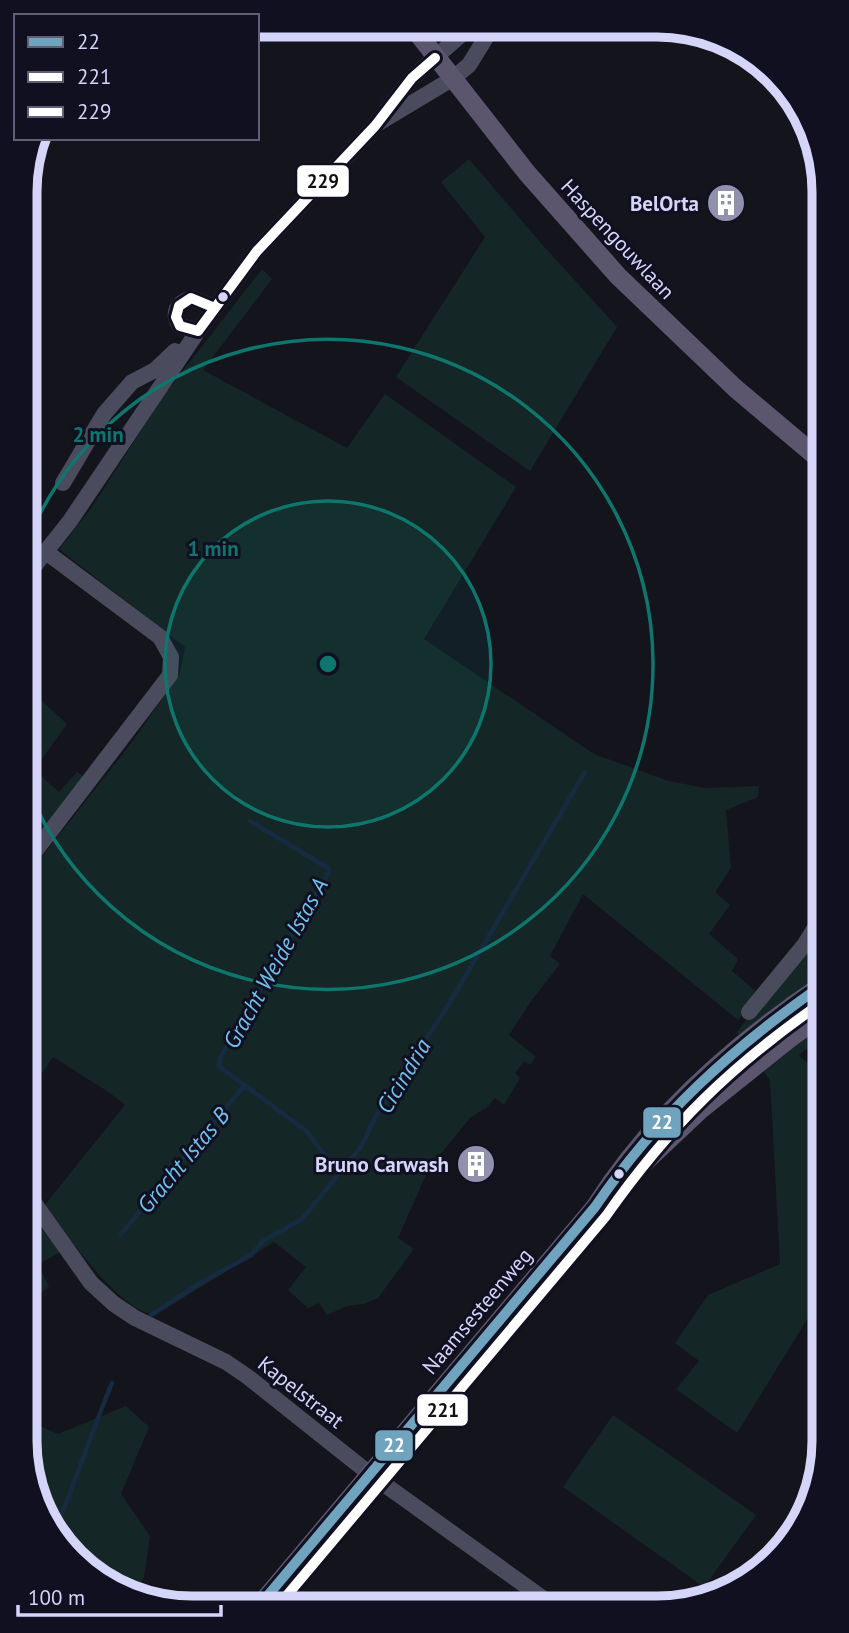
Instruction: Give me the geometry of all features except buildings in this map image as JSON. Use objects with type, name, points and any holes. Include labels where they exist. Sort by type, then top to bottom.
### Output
[{"type":"main road","name":"Haspengouwlaan","points":[[420,37],[527,173],[618,276],[735,388],[812,453]]},
{"type":"main road","name":"Naamsesteenweg","points":[[595,1207],[614,1177],[731,1044],[812,992]]},
{"type":"main road","name":"Naamsesteenweg","points":[[267,1596],[595,1207],[700,1110],[812,1021]]},
{"type":"street","points":[[37,562],[70,521],[198,331],[257,251],[375,125],[412,78],[459,37]]},
{"type":"street","points":[[375,125],[453,79],[469,65],[486,37]]},
{"type":"street","points":[[198,331],[180,326],[175,319],[175,311],[191,298],[215,308]]},
{"type":"street","points":[[63,483],[104,414],[132,382],[155,370],[198,331]]},
{"type":"street","points":[[37,849],[170,675],[171,657],[160,637],[46,551]]},
{"type":"street","points":[[749,1012],[812,932]]},
{"type":"street","name":"Kapelstraat","points":[[37,1207],[91,1283],[114,1304],[135,1318],[237,1369],[370,1474],[540,1596]]},
{"type":"green space","points":[[469,159],[617,327],[530,471],[396,377],[485,237],[441,182]]},
{"type":"green space","points":[[262,269],[272,279],[203,370],[347,448],[385,394],[516,487],[424,639],[594,754],[669,781],[705,788],[759,786],[758,797],[726,810],[731,868],[715,892],[730,905],[709,934],[738,959],[732,971],[759,994],[738,1020],[583,894],[550,956],[560,964],[509,1035],[536,1057],[530,1065],[524,1061],[515,1073],[520,1078],[504,1105],[495,1098],[486,1108],[470,1118],[429,1168],[398,1238],[414,1249],[378,1298],[364,1304],[347,1306],[327,1315],[319,1303],[308,1308],[288,1290],[306,1267],[274,1242],[157,1314],[143,1312],[128,1302],[96,1271],[44,1206],[125,1105],[53,1057],[37,1080],[37,863],[132,742],[180,673],[185,647],[59,549],[90,510],[164,395]]},
{"type":"green space","points":[[37,696],[67,724],[37,766]]},
{"type":"green space","points":[[77,772],[85,777],[37,842],[37,773],[59,792]]},
{"type":"green space","points":[[812,938],[812,982],[742,1037],[736,1033]]},
{"type":"green space","points":[[812,997],[812,1009],[789,1025],[782,1039],[704,1100],[696,1091]]},
{"type":"green space","points":[[812,1033],[812,1044],[799,1055],[812,1067],[812,1312],[737,1433],[676,1389],[699,1361],[675,1343],[708,1295],[780,1264],[770,1080],[762,1070]]},
{"type":"green space","points":[[37,1224],[61,1252],[38,1264],[49,1287],[37,1296]]},
{"type":"green space","points":[[126,1406],[149,1427],[121,1494],[150,1536],[144,1577],[139,1587],[123,1580],[90,1558],[75,1543],[53,1510],[38,1461],[37,1425],[58,1434]]},
{"type":"green space","points":[[613,1415],[756,1515],[704,1587],[563,1487]]},
{"type":"waterway","name":"Cicindria","points":[[151,1315],[251,1255],[263,1241],[302,1219],[361,1147],[375,1118],[449,1004],[585,772]]},
{"type":"waterway","name":"Gracht Weide Istas A","points":[[250,821],[328,868],[329,872],[220,1058],[219,1066],[306,1131],[339,1173]]},
{"type":"waterway","name":"Gracht Istas B","points":[[121,1234],[244,1086]]},
{"type":"waterway","name":"Cicindria","points":[[59,1520],[112,1383]]},
{"type":"transit line","name":"229","points":[[215,308],[257,251],[375,126],[412,78],[435,58]]},
{"type":"transit line","name":"229","points":[[191,298],[215,308],[198,331],[180,326],[176,317],[179,306],[191,298]]},
{"type":"transit line","name":"22","points":[[267,1596],[670,1114],[756,1034],[812,993]]},
{"type":"transit line","name":"221","points":[[286,1596],[606,1216],[678,1126],[730,1074],[812,1010]]},
{"type":"place","name":"BelOrta","points":[[726,203]]},
{"type":"place","name":"Bruno Carwash","points":[[476,1164]]}]
